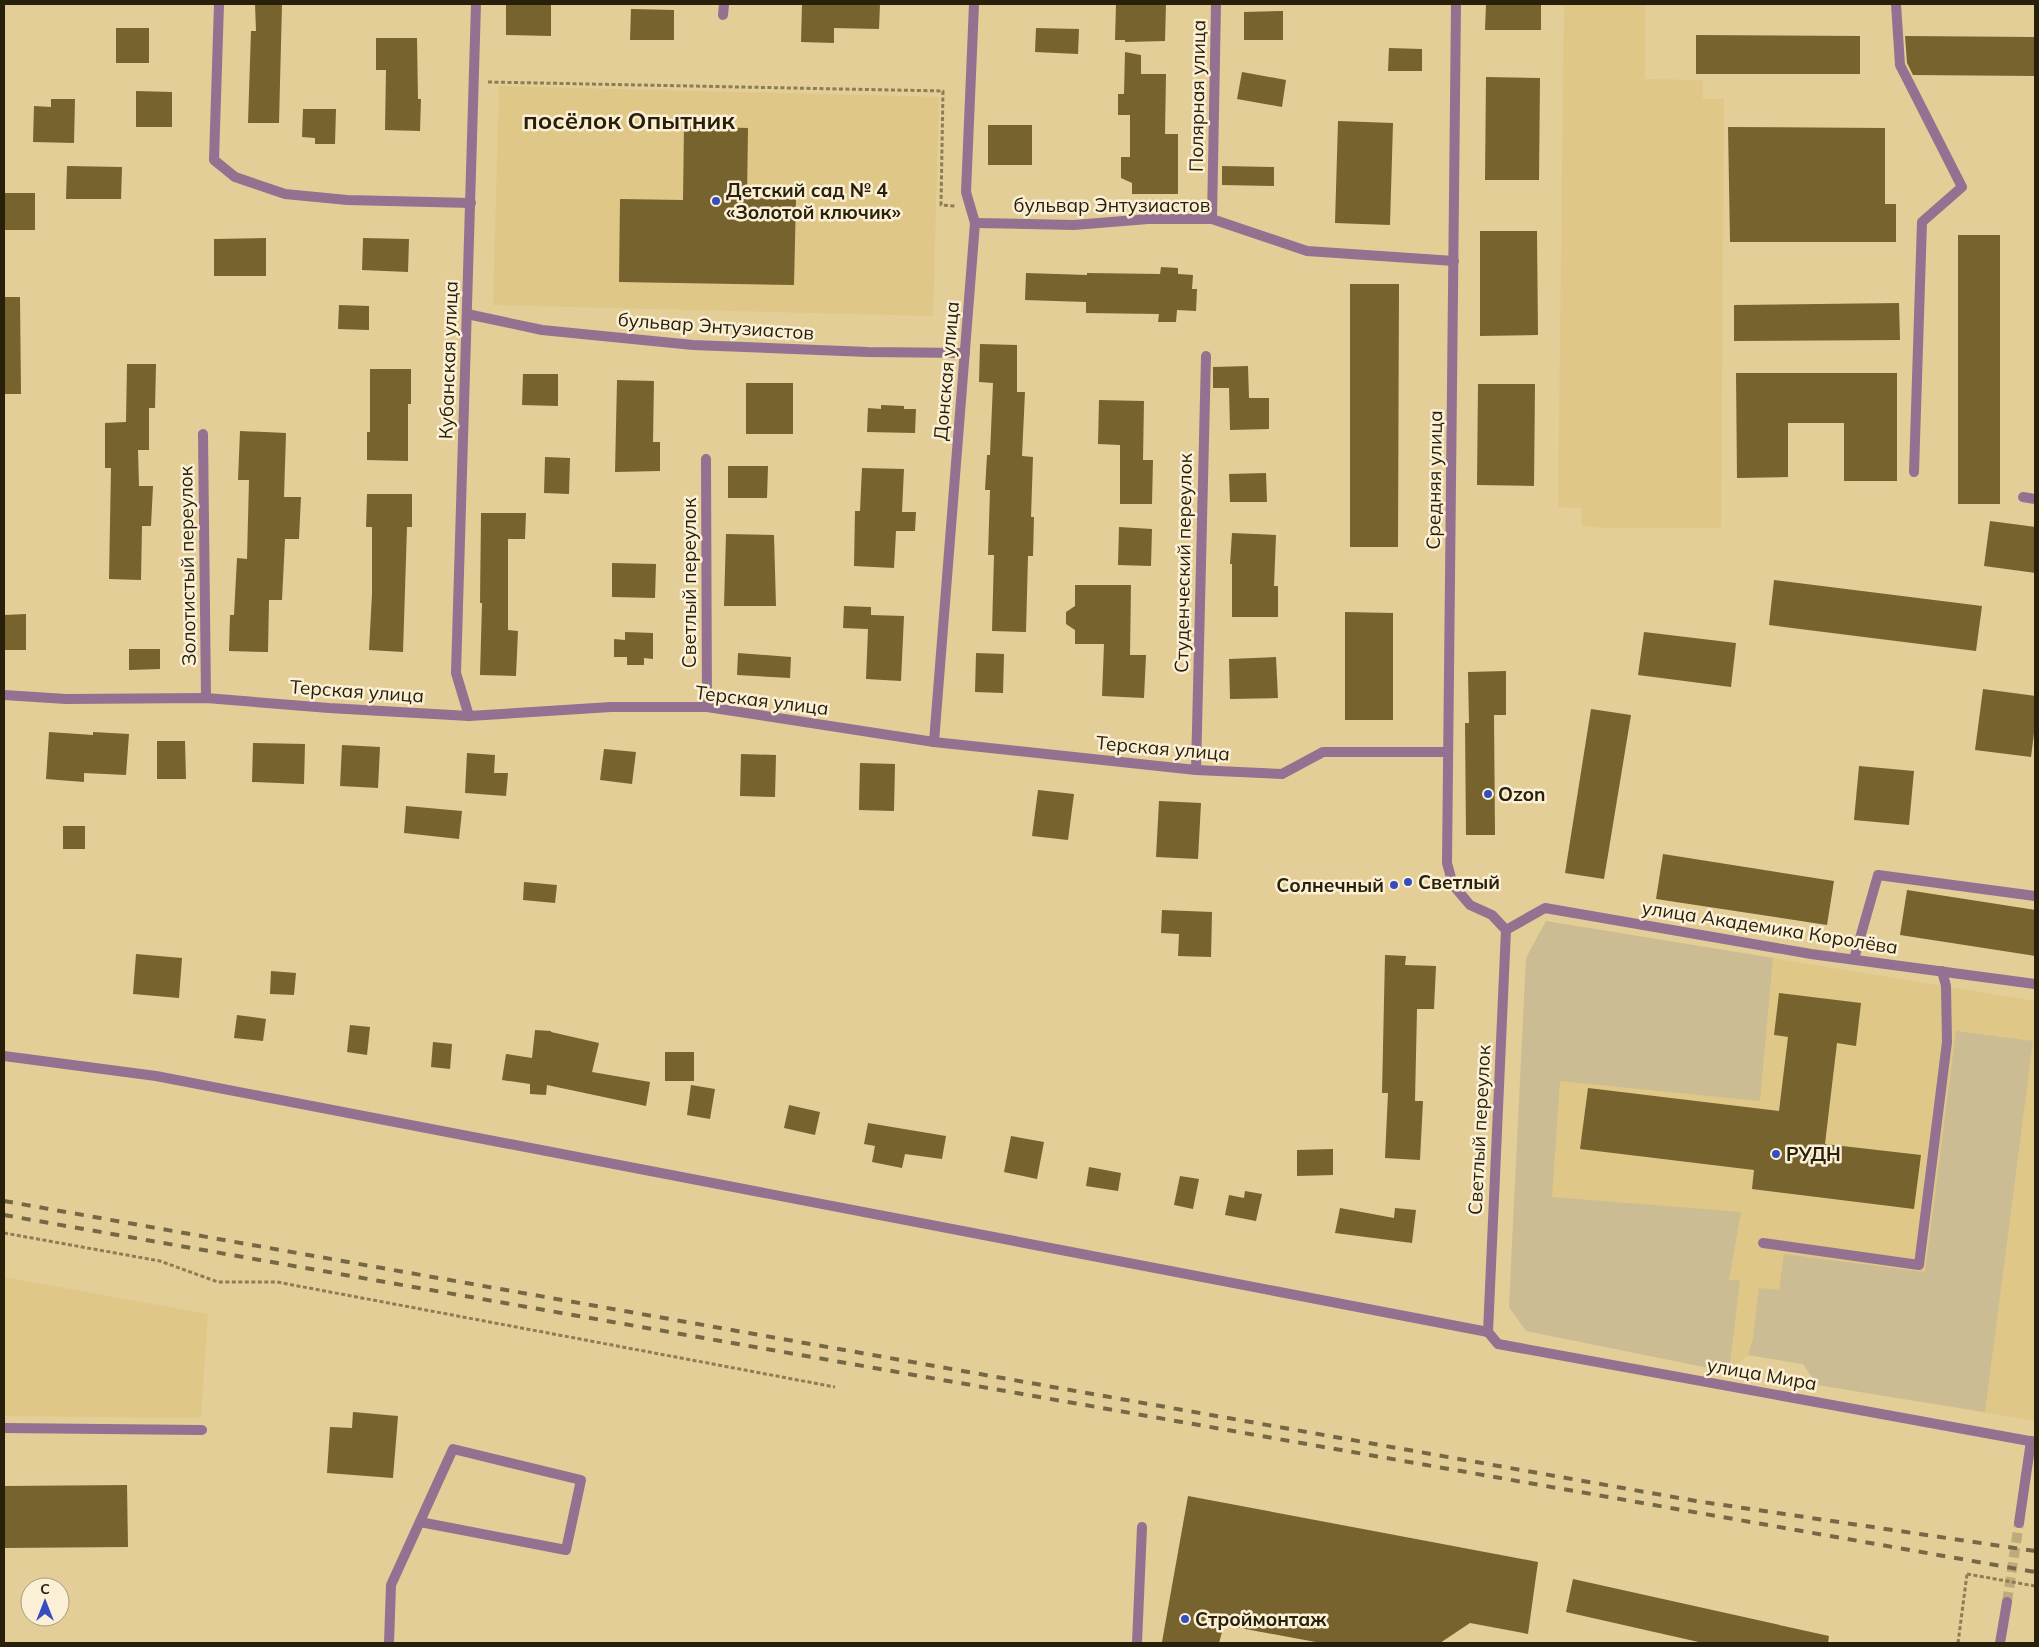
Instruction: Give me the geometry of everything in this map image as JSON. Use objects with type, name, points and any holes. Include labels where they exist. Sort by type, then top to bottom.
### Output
[{"type":"street","points":[[219,4],[214,160],[235,177],[284,194],[347,200],[470,203]]},
{"type":"street","name":"Кубанская улица","points":[[469,716],[456,673],[476,4]]},
{"type":"street","points":[[723,15],[724,4]]},
{"type":"street","name":"Донская улица","points":[[934,742],[975,223],[966,192],[974,4]]},
{"type":"street","name":"Полярная улица","points":[[1212,219],[1216,4]]},
{"type":"street","name":"Средняя улица","points":[[1456,4],[1447,862],[1453,885],[1470,905],[1492,915],[1506,930]]},
{"type":"street","points":[[1896,4],[1900,65],[1962,187],[1922,222],[1914,472]]},
{"type":"street","name":"бульвар Энтузиастов","points":[[975,223],[1074,225],[1148,219],[1212,219],[1307,251],[1454,261]]},
{"type":"street","name":"бульвар Энтузиастов","points":[[467,314],[542,330],[693,345],[868,352],[965,353]]},
{"type":"street","name":"Студенческий переулок","points":[[1196,770],[1206,356]]},
{"type":"street","name":"Золотистый переулок","points":[[203,434],[206,698]]},
{"type":"street","name":"Светлый переулок","points":[[706,459],[707,707]]},
{"type":"street","points":[[2023,497],[2035,499]]},
{"type":"street","name":"Терская улица","points":[[4,695],[66,700],[206,698],[329,708],[469,716],[612,707],[707,707],[934,742],[1196,770],[1282,774],[1323,752],[1448,752]]},
{"type":"street","points":[[1854,959],[1878,875],[2035,896]]},
{"type":"street","name":"улица Академика Королёва","points":[[1506,930],[1546,908],[1811,954],[2035,984]]},
{"type":"street","name":"Светлый переулок","points":[[1488,1332],[1506,930]]},
{"type":"street","points":[[1763,1244],[1919,1265],[1948,1042],[1946,986],[1942,971]]},
{"type":"street","points":[[4,1056],[156,1076],[1488,1332]]},
{"type":"street","name":"улица Мира","points":[[1488,1332],[1498,1344],[2033,1441]]},
{"type":"street","points":[[4,1428],[202,1430]]},
{"type":"street","points":[[2019,1523],[2033,1441]]},
{"type":"street","points":[[389,1643],[391,1585],[453,1449],[581,1480],[566,1550],[420,1522]]},
{"type":"street","points":[[1138,1643],[1142,1527]]},
{"type":"street","points":[[2000,1643],[2007,1602]]},
{"type":"path","points":[[474,82],[943,91],[941,206],[970,206]]},
{"type":"path","points":[[4,1233],[160,1261],[218,1282],[277,1282],[835,1387]]},
{"type":"path","points":[[1958,1643],[1967,1574],[2035,1586]]},
{"type":"shaded area","points":[[1564,4],[1645,4],[1645,79],[1703,80],[1703,99],[1724,99],[1721,528],[1604,528],[1582,526],[1581,508],[1558,507]]},
{"type":"shaded area","name":"Детский сад № 4 «Золотой ключик»","points":[[499,86],[939,97],[933,316],[493,305]]},
{"type":"shaded area","name":"РУДН","points":[[1546,921],[2035,1001],[2035,1421],[1817,1385],[1803,1364],[1748,1355],[1729,1372],[1526,1331],[1509,1307],[1526,958]]},
{"type":"shaded area","points":[[1546,921],[1773,958],[1760,1101],[1560,1081],[1552,1197],[1741,1212],[1729,1280],[1740,1280],[1729,1372],[1526,1331],[1509,1307],[1526,958]]},
{"type":"shaded area","points":[[1956,1031],[2033,1041],[1985,1412],[1817,1385],[1803,1364],[1748,1355],[1753,1338],[1759,1288],[1779,1290],[1784,1254],[1925,1272]]},
{"type":"shaded area","points":[[4,1277],[208,1314],[201,1418],[4,1416]]},
{"type":"building","points":[[255,4],[282,4],[279,123],[248,123],[251,31],[256,31]]},
{"type":"building","points":[[506,4],[551,4],[551,36],[506,35]]},
{"type":"building","points":[[802,4],[880,4],[879,29],[834,28],[834,43],[801,42]]},
{"type":"building","points":[[1116,4],[1166,4],[1165,41],[1125,42],[1125,40],[1115,40]]},
{"type":"building","points":[[1486,4],[1541,4],[1541,30],[1485,30]]},
{"type":"building","points":[[631,9],[674,10],[674,40],[630,40]]},
{"type":"building","points":[[1283,11],[1283,40],[1244,40],[1244,12]]},
{"type":"building","points":[[116,28],[149,28],[149,63],[116,63]]},
{"type":"building","points":[[1036,28],[1079,29],[1078,54],[1035,52]]},
{"type":"building","points":[[1696,35],[1860,36],[1860,74],[1696,74]]},
{"type":"building","points":[[1905,36],[2035,37],[2035,76],[1913,75],[1907,63]]},
{"type":"building","points":[[376,38],[417,38],[418,99],[421,99],[420,131],[385,130],[386,70],[376,70]]},
{"type":"building","points":[[1389,48],[1422,49],[1422,71],[1388,71]]},
{"type":"building","points":[[1125,52],[1141,55],[1141,74],[1166,74],[1165,134],[1178,134],[1178,194],[1132,194],[1132,183],[1121,178],[1121,157],[1130,157],[1130,115],[1118,115],[1118,94],[1124,94]]},
{"type":"building","points":[[1242,72],[1286,80],[1282,107],[1237,99]]},
{"type":"building","points":[[1486,77],[1540,78],[1539,180],[1485,180]]},
{"type":"building","points":[[136,91],[172,92],[172,127],[136,127]]},
{"type":"building","points":[[51,99],[75,99],[74,143],[33,142],[34,106],[51,107]]},
{"type":"building","points":[[303,109],[336,109],[335,144],[315,144],[315,138],[302,137]]},
{"type":"building","points":[[1338,121],[1393,123],[1390,225],[1335,223]]},
{"type":"building","points":[[988,125],[1032,125],[1032,165],[988,165]]},
{"type":"building","points":[[684,126],[748,128],[747,198],[796,199],[794,285],[619,282],[620,199],[683,200]]},
{"type":"building","points":[[1728,127],[1885,128],[1885,204],[1896,204],[1896,242],[1730,242]]},
{"type":"building","points":[[67,166],[122,167],[121,199],[66,199]]},
{"type":"building","points":[[1222,166],[1274,167],[1274,186],[1222,185]]},
{"type":"building","points":[[4,193],[35,193],[35,230],[4,230]]},
{"type":"building","points":[[1480,231],[1537,231],[1538,335],[1480,336]]},
{"type":"building","points":[[1958,235],[2000,235],[2000,504],[1958,504]]},
{"type":"building","points":[[266,238],[266,276],[214,276],[214,239]]},
{"type":"building","points":[[363,238],[409,239],[408,272],[362,270]]},
{"type":"building","points":[[1161,267],[1178,268],[1178,274],[1193,275],[1192,289],[1197,289],[1196,311],[1177,310],[1176,322],[1158,322],[1159,314],[1086,313],[1086,302],[1025,300],[1026,273],[1087,275],[1087,273],[1160,274]]},
{"type":"building","points":[[1350,284],[1399,284],[1398,547],[1350,547]]},
{"type":"building","points":[[4,297],[20,297],[21,394],[4,394]]},
{"type":"building","points":[[1899,303],[1900,340],[1734,341],[1734,305]]},
{"type":"building","points":[[339,305],[369,306],[369,330],[338,329]]},
{"type":"building","points":[[980,344],[1017,345],[1017,392],[1025,392],[1022,456],[1033,457],[1031,517],[1034,517],[1033,556],[1028,556],[1026,632],[992,631],[994,555],[988,555],[990,490],[985,490],[987,455],[990,455],[993,383],[979,382]]},
{"type":"building","points":[[127,364],[156,364],[155,408],[149,408],[149,450],[138,450],[139,486],[153,486],[151,526],[142,526],[141,580],[109,579],[111,468],[105,468],[105,423],[126,422]]},
{"type":"building","points":[[1248,366],[1249,398],[1269,398],[1269,429],[1230,430],[1229,388],[1213,388],[1213,367]]},
{"type":"building","points":[[370,369],[411,369],[411,404],[408,404],[408,461],[367,460],[367,432],[370,432]]},
{"type":"building","points":[[1736,373],[1897,373],[1897,481],[1844,481],[1844,423],[1788,423],[1788,477],[1737,478]]},
{"type":"building","points":[[523,374],[558,374],[558,406],[522,405]]},
{"type":"building","points":[[617,380],[654,381],[653,442],[660,442],[660,471],[615,472]]},
{"type":"building","points":[[746,383],[793,383],[793,434],[746,434]]},
{"type":"building","points":[[1478,384],[1535,384],[1534,486],[1477,485]]},
{"type":"building","points":[[1099,400],[1144,401],[1143,460],[1153,460],[1152,504],[1120,504],[1120,445],[1098,444]]},
{"type":"building","points":[[881,405],[904,406],[904,409],[916,409],[915,433],[867,432],[868,408],[881,409]]},
{"type":"building","points":[[240,431],[286,433],[284,497],[301,497],[299,539],[285,539],[282,600],[269,600],[268,652],[229,651],[230,615],[234,615],[237,558],[247,559],[249,480],[238,480]]},
{"type":"building","points":[[545,457],[570,458],[569,494],[544,493]]},
{"type":"building","points":[[728,466],[768,466],[767,498],[728,498]]},
{"type":"building","points":[[862,468],[904,469],[902,512],[916,512],[915,531],[896,531],[894,568],[854,566],[855,511],[860,511]]},
{"type":"building","points":[[1266,473],[1267,502],[1230,502],[1229,474]]},
{"type":"building","points":[[367,494],[412,494],[412,527],[407,527],[403,652],[369,650],[372,594],[372,527],[366,527]]},
{"type":"building","points":[[481,513],[526,513],[525,539],[508,539],[508,630],[518,631],[516,676],[480,675],[482,603],[480,603]]},
{"type":"building","points":[[1990,521],[2035,527],[2035,573],[1984,566]]},
{"type":"building","points":[[1119,527],[1152,529],[1151,566],[1118,565]]},
{"type":"building","points":[[1232,533],[1276,535],[1274,586],[1278,586],[1278,617],[1232,617],[1232,564],[1230,564]]},
{"type":"building","points":[[726,534],[774,535],[776,606],[724,606]]},
{"type":"building","points":[[612,563],[656,564],[655,598],[612,597]]},
{"type":"building","points":[[1774,580],[1982,606],[1976,651],[1769,625]]},
{"type":"building","points":[[1075,585],[1131,585],[1130,655],[1146,655],[1144,698],[1102,696],[1104,644],[1075,644],[1075,630],[1066,624],[1066,612],[1075,606]]},
{"type":"building","points":[[844,606],[871,607],[871,615],[904,616],[901,681],[866,679],[868,629],[843,628]]},
{"type":"building","points":[[1345,612],[1393,613],[1393,720],[1345,720]]},
{"type":"building","points":[[26,614],[26,650],[4,650],[4,615]]},
{"type":"building","points":[[625,632],[653,633],[653,659],[644,658],[644,665],[627,665],[627,657],[614,657],[614,639],[625,640]]},
{"type":"building","points":[[1644,632],[1736,643],[1731,687],[1638,675]]},
{"type":"building","points":[[129,649],[160,649],[160,669],[129,670]]},
{"type":"building","points":[[738,653],[791,657],[790,678],[737,675]]},
{"type":"building","points":[[976,653],[1004,654],[1003,693],[975,692]]},
{"type":"building","points":[[1276,657],[1278,698],[1230,699],[1229,659]]},
{"type":"building","points":[[1506,671],[1506,715],[1494,715],[1495,835],[1466,835],[1465,723],[1469,723],[1468,672]]},
{"type":"building","points":[[1983,689],[2035,696],[2035,725],[2031,757],[1975,750]]},
{"type":"building","points":[[1591,709],[1631,715],[1604,879],[1565,873]]},
{"type":"building","points":[[49,732],[93,735],[93,732],[129,734],[126,775],[84,773],[84,782],[46,779]]},
{"type":"building","points":[[157,741],[185,741],[186,779],[157,779]]},
{"type":"building","points":[[253,743],[305,744],[304,784],[252,782]]},
{"type":"building","points":[[342,745],[380,747],[378,788],[340,786]]},
{"type":"building","points":[[604,749],[636,752],[632,784],[600,780]]},
{"type":"building","points":[[467,753],[495,755],[494,773],[508,773],[506,796],[465,793]]},
{"type":"building","points":[[741,754],[776,755],[775,797],[740,796]]},
{"type":"building","points":[[860,763],[895,764],[894,811],[859,810]]},
{"type":"building","points":[[1859,766],[1914,771],[1909,825],[1854,820]]},
{"type":"building","points":[[1038,790],[1074,794],[1068,840],[1032,836]]},
{"type":"building","points":[[1159,801],[1201,803],[1198,859],[1156,857]]},
{"type":"building","points":[[406,806],[462,811],[459,839],[404,833]]},
{"type":"building","points":[[63,826],[85,826],[85,849],[63,849]]},
{"type":"building","points":[[1663,854],[1834,881],[1827,925],[1656,899]]},
{"type":"building","points":[[524,882],[557,885],[555,903],[523,900]]},
{"type":"building","points":[[1907,890],[2035,910],[2035,956],[1900,935]]},
{"type":"building","points":[[1162,910],[1212,912],[1211,957],[1178,956],[1179,934],[1161,933]]},
{"type":"building","points":[[136,954],[182,958],[179,998],[133,994]]},
{"type":"building","points":[[1385,955],[1406,956],[1405,965],[1436,966],[1434,1009],[1417,1009],[1415,1101],[1423,1101],[1420,1160],[1385,1158],[1388,1093],[1382,1093]]},
{"type":"building","points":[[271,971],[296,973],[294,995],[270,994]]},
{"type":"building","points":[[1779,993],[1861,1003],[1856,1046],[1837,1043],[1825,1144],[1921,1155],[1914,1209],[1752,1189],[1754,1170],[1580,1149],[1588,1088],[1779,1111],[1788,1037],[1774,1035]]},
{"type":"building","points":[[237,1015],[266,1019],[263,1041],[234,1038]]},
{"type":"building","points":[[350,1025],[370,1027],[367,1055],[347,1052]]},
{"type":"building","points":[[535,1030],[551,1031],[599,1043],[592,1072],[650,1082],[646,1106],[547,1085],[546,1095],[530,1094],[530,1084],[502,1080],[506,1054],[532,1058]]},
{"type":"building","points":[[433,1042],[452,1044],[450,1069],[431,1067]]},
{"type":"building","points":[[665,1052],[694,1052],[694,1081],[665,1081]]},
{"type":"building","points":[[691,1085],[715,1089],[710,1119],[687,1115]]},
{"type":"building","points":[[789,1105],[820,1112],[815,1135],[784,1128]]},
{"type":"building","points":[[868,1123],[946,1136],[942,1159],[905,1154],[902,1168],[872,1162],[875,1146],[864,1144]]},
{"type":"building","points":[[1011,1136],[1044,1142],[1037,1179],[1004,1172]]},
{"type":"building","points":[[1333,1149],[1333,1175],[1297,1176],[1297,1150]]},
{"type":"building","points":[[1089,1167],[1121,1173],[1118,1191],[1086,1186]]},
{"type":"building","points":[[1180,1176],[1199,1179],[1193,1209],[1174,1205]]},
{"type":"building","points":[[1245,1191],[1262,1194],[1256,1221],[1225,1215],[1229,1195],[1244,1198]]},
{"type":"building","points":[[1340,1208],[1394,1218],[1395,1208],[1416,1210],[1412,1243],[1335,1233]]},
{"type":"building","points":[[353,1412],[398,1416],[393,1478],[327,1473],[330,1427],[352,1428]]},
{"type":"building","points":[[127,1485],[128,1547],[4,1548],[4,1486]]},
{"type":"building","points":[[1188,1496],[1538,1562],[1528,1634],[1470,1623],[1440,1643],[1321,1643],[1224,1625],[1219,1643],[1162,1642]]},
{"type":"building","points":[[1573,1579],[1829,1636],[1828,1643],[1703,1643],[1566,1612]]},
{"type":"tunnel","points":[[2007,1602],[2019,1523]]},
{"type":"railway","points":[[4,1201],[1696,1501],[2035,1551]]},
{"type":"railway","points":[[4,1215],[2035,1572]]},
{"type":"place","name":"Детский сад № 4 «Золотой ключик»","points":[[716,201]]},
{"type":"place","name":"Ozon","points":[[1488,794]]},
{"type":"place","name":"Светлый","points":[[1408,882]]},
{"type":"place","name":"Солнечный","points":[[1394,885]]},
{"type":"place","name":"РУДН","points":[[1776,1154]]},
{"type":"place","name":"Строймонтаж","points":[[1185,1619]]},
{"type":"district","name":"посёлок Опытник","points":[[629,121]]}]
